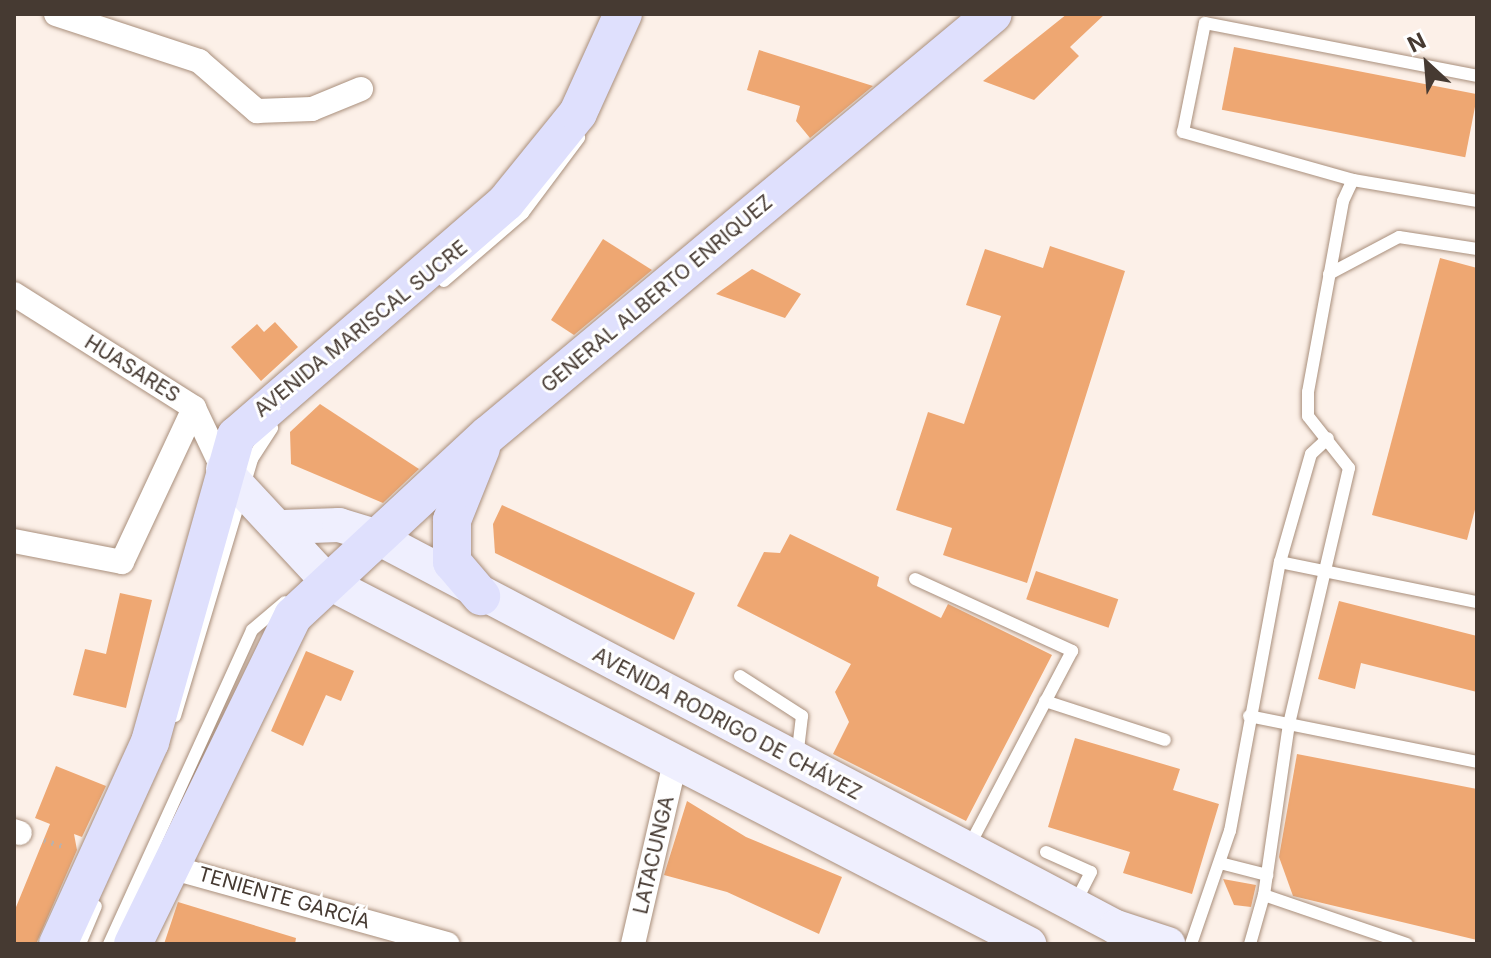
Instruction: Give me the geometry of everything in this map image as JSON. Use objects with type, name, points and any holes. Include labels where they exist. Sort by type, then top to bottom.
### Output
[{"type":"main road","name":"AVENIDA MARISCAL SUCRE","points":[[58,944],[105,868],[159,714],[254,414],[506,202],[578,113],[623,14]]},
{"type":"main road","name":"GENERAL ALBERTO ENRIQUEZ","points":[[329,583],[374,536],[488,435],[993,14]]},
{"type":"main road","points":[[481,596],[452,562],[452,520],[488,435]]},
{"type":"main road","points":[[234,482],[283,527],[329,583],[674,766],[1029,944]]},
{"type":"main road","name":"AVENIDA RODRIGO DE CHÁVEZ","points":[[283,527],[339,525],[374,536],[481,596],[1074,905],[1168,944]]},
{"type":"main road","points":[[133,944],[166,866],[268,658],[293,616],[329,583]]},
{"type":"street","points":[[56,14],[199,61],[257,111],[312,109],[361,89]]},
{"type":"street","name":"HUASARES","points":[[14,294],[194,408],[234,482]]},
{"type":"street","points":[[14,541],[122,562],[194,408]]},
{"type":"street","name":"LATACUNGA","points":[[633,944],[674,766]]},
{"type":"street","name":"TENIENTE GARCÍA","points":[[166,866],[447,944]]},
{"type":"lane","points":[[432,291],[559,172],[631,14]]},
{"type":"lane","points":[[1477,76],[1205,23],[1183,132],[1353,180],[1477,201]]},
{"type":"lane","points":[[1250,944],[1264,895],[1289,724],[1349,468],[1308,416],[1308,392],[1329,274],[1353,180]]},
{"type":"lane","points":[[1329,274],[1399,237],[1477,249]]},
{"type":"lane","points":[[234,482],[265,434],[289,413]]},
{"type":"lane","points":[[1191,944],[1220,863],[1280,562],[1311,454],[1328,438]]},
{"type":"lane","points":[[1280,562],[1477,602]]},
{"type":"lane","points":[[915,579],[1072,651],[967,850]]},
{"type":"lane","points":[[109,944],[252,630],[287,600],[329,583]]},
{"type":"lane","points":[[740,676],[802,716],[796,760]]},
{"type":"lane","points":[[1045,701],[1165,740]]},
{"type":"lane","points":[[1249,716],[1477,762]]},
{"type":"lane","points":[[1046,852],[1091,872],[1074,905]]},
{"type":"lane","points":[[1220,863],[1267,875]]},
{"type":"lane","points":[[80,944],[105,868]]},
{"type":"lane","points":[[1264,895],[1407,944]]},
{"type":"path","points":[[17,832],[105,868]]},
{"type":"building","points":[[1067,14],[1105,14],[1070,47],[1079,56],[1034,100],[983,81]]},
{"type":"building","points":[[1234,47],[1477,94],[1465,157],[1222,110]]},
{"type":"building","points":[[759,50],[873,86],[810,138],[796,121],[800,106],[747,90]]},
{"type":"building","points":[[603,239],[652,270],[574,335],[551,320]]},
{"type":"building","points":[[1050,246],[1125,271],[1027,583],[943,555],[952,528],[896,510],[928,412],[964,424],[1001,316],[966,305],[985,249],[1043,268]]},
{"type":"building","points":[[1440,258],[1477,268],[1477,502],[1467,540],[1372,515]]},
{"type":"building","points":[[752,269],[801,294],[785,318],[716,294]]},
{"type":"building","points":[[275,322],[298,347],[261,381],[231,347],[257,324],[264,332]]},
{"type":"building","points":[[320,404],[419,469],[383,503],[291,464],[290,432]]},
{"type":"building","points":[[502,505],[695,593],[674,640],[495,553],[493,524]]},
{"type":"building","points":[[790,534],[879,577],[877,586],[941,618],[948,604],[1052,655],[966,821],[833,754],[849,722],[835,692],[851,664],[737,606],[764,552],[780,553]]},
{"type":"building","points":[[1036,571],[1118,599],[1108,628],[1026,599]]},
{"type":"building","points":[[120,593],[152,600],[126,708],[73,695],[85,649],[106,654]]},
{"type":"building","points":[[1339,601],[1477,636],[1477,692],[1361,663],[1355,689],[1318,679]]},
{"type":"building","points":[[306,651],[354,671],[341,701],[326,695],[303,746],[271,731]]},
{"type":"building","points":[[1075,738],[1180,769],[1173,790],[1219,804],[1192,894],[1123,873],[1130,852],[1048,827]]},
{"type":"building","points":[[1297,754],[1477,789],[1477,940],[1293,896],[1279,857]]},
{"type":"building","points":[[56,766],[106,786],[82,837],[74,834],[77,850],[36,944],[14,944],[14,912],[50,824],[35,818]]},
{"type":"building","points":[[687,801],[746,837],[842,877],[819,934],[727,892],[664,875]]},
{"type":"building","points":[[1223,879],[1256,885],[1251,907],[1234,905]]},
{"type":"building","points":[[178,902],[296,938],[295,944],[164,944]]}]
